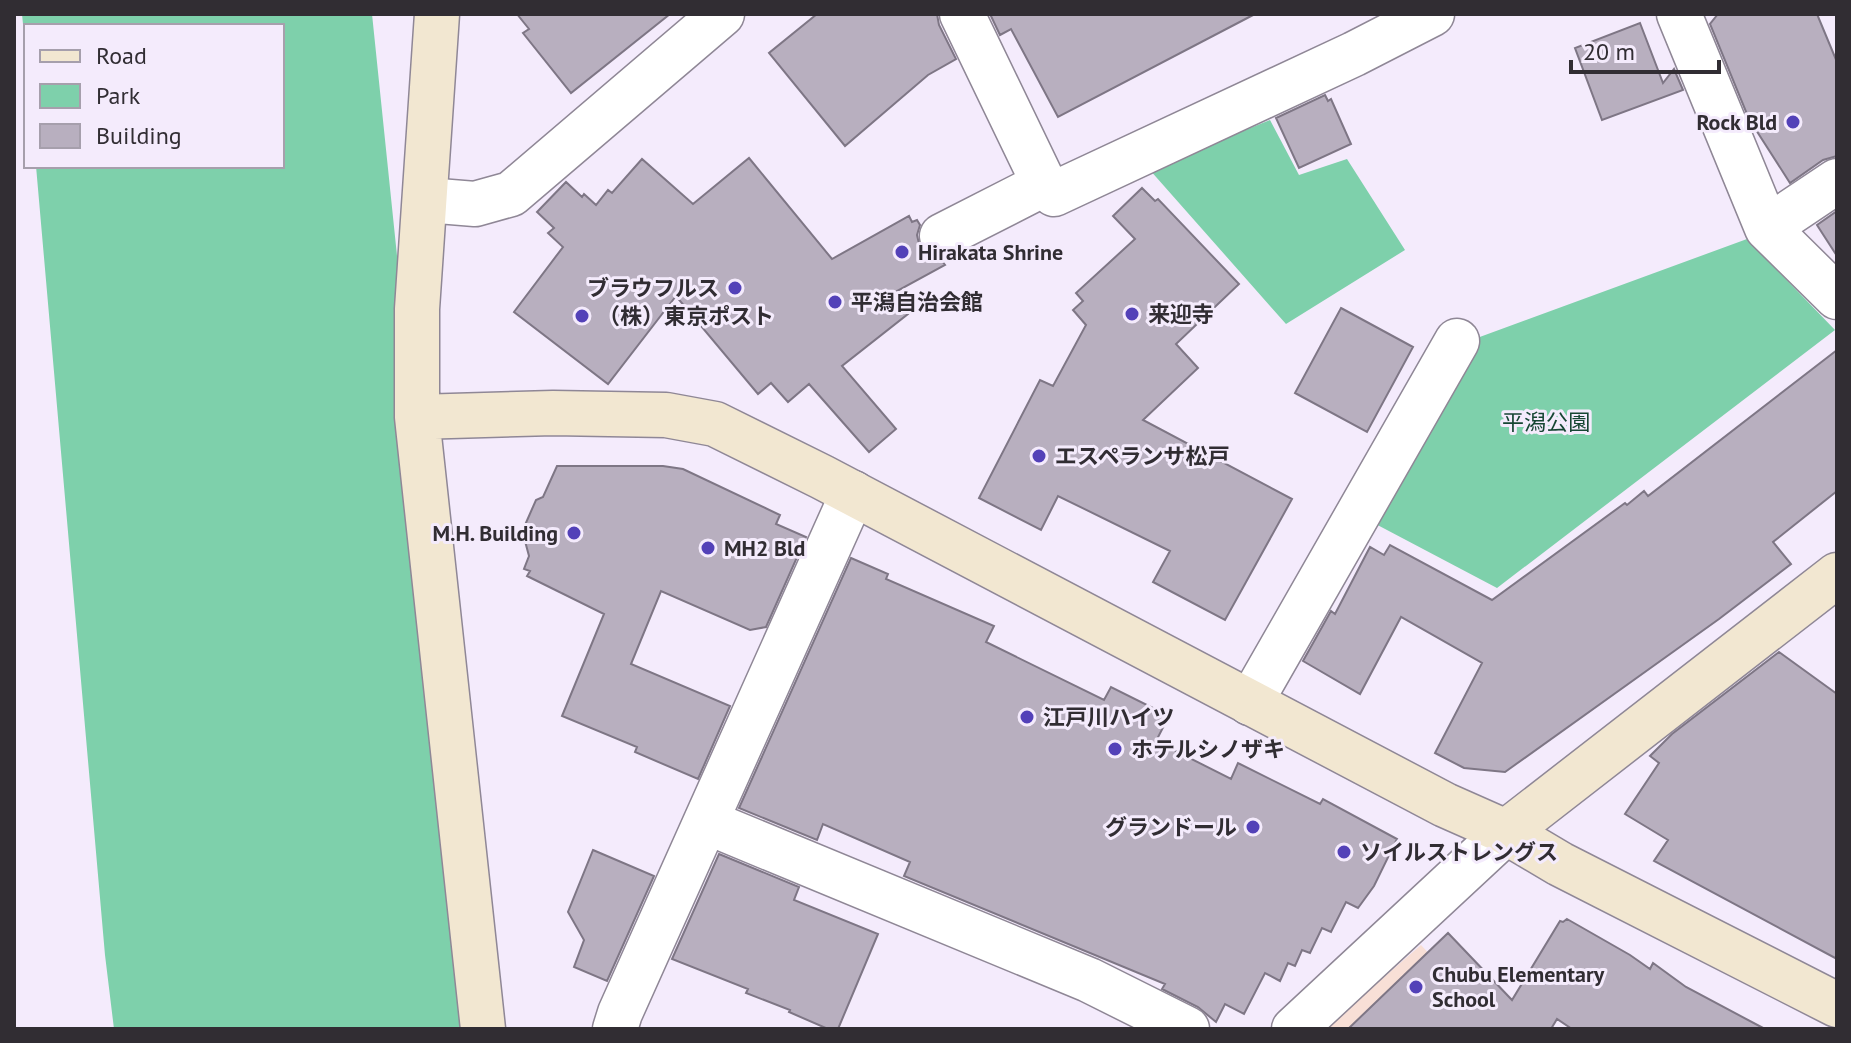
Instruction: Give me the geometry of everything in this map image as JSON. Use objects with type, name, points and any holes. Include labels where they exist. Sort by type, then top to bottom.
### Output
[{"type":"street","points":[[437,14],[417,309],[417,417],[483,1029]]},
{"type":"street","points":[[426,200],[475,204],[511,194],[722,14]]},
{"type":"street","points":[[962,14],[1044,184],[1054,194],[1354,54],[1432,14]]},
{"type":"street","points":[[1679,14],[1767,228],[1837,297]]},
{"type":"street","points":[[1767,228],[1837,181]]},
{"type":"street","points":[[942,236],[1044,184]]},
{"type":"street","points":[[1250,703],[1457,341]]},
{"type":"street","points":[[417,417],[553,413],[678,417],[715,424],[853,493],[1445,805],[1506,832],[1560,864],[1837,1005]]},
{"type":"street","points":[[615,1029],[853,493]]},
{"type":"street","points":[[1294,1029],[1506,832],[1837,575]]},
{"type":"street","points":[[707,822],[1089,980],[1187,1029]]},
{"type":"shaded area","name":"Chubu Elementary School","points":[[1421,945],[1498,1029],[1324,1029]]},
{"type":"green space","points":[[22,14],[372,14],[477,1029],[114,1029],[36,168],[284,168],[284,24],[24,24],[24,34]]},
{"type":"green space","points":[[1270,120],[1299,175],[1347,159],[1405,250],[1286,324],[1149,169]]},
{"type":"green space","name":"平潟公園","points":[[1747,239],[1835,330],[1497,588],[1368,520],[1477,338]]},
{"type":"building","points":[[517,14],[670,14],[571,93],[523,33],[529,29]]},
{"type":"building","points":[[817,14],[937,14],[939,25],[956,59],[928,75],[845,146],[769,53]]},
{"type":"building","points":[[990,14],[1255,14],[1058,117],[1011,29],[1000,35]]},
{"type":"building","points":[[1718,14],[1817,14],[1837,62],[1837,156],[1823,160],[1790,183],[1749,119],[1710,24]]},
{"type":"building","points":[[1640,23],[1663,83],[1674,69],[1683,90],[1602,120],[1575,48]]},
{"type":"building","points":[[1325,95],[1328,101],[1331,99],[1351,144],[1299,168],[1276,118]]},
{"type":"building","points":[[749,158],[832,259],[909,216],[912,222],[917,220],[920,225],[917,235],[920,248],[945,265],[897,291],[913,310],[842,366],[896,429],[869,452],[809,384],[788,402],[771,383],[758,394],[676,296],[608,384],[514,312],[563,247],[548,233],[554,228],[537,212],[566,182],[596,205],[608,190],[612,193],[642,159],[693,204]]},
{"type":"building","points":[[1142,188],[1155,201],[1158,199],[1239,284],[1176,344],[1198,368],[1143,420],[1292,499],[1225,620],[1153,582],[1170,551],[1058,496],[1041,530],[979,498],[1040,380],[1053,386],[1086,325],[1073,310],[1083,301],[1076,293],[1135,239],[1113,216]]},
{"type":"building","points":[[1837,211],[1837,256],[1817,225]]},
{"type":"building","points":[[1341,308],[1413,347],[1367,432],[1295,393]]},
{"type":"building","points":[[1837,350],[1837,491],[1773,542],[1791,564],[1505,772],[1464,768],[1435,753],[1482,663],[1401,617],[1360,694],[1303,661],[1331,611],[1335,614],[1370,547],[1384,555],[1390,545],[1492,600],[1625,503],[1627,505],[1644,491],[1648,496]]},
{"type":"building","points":[[557,466],[663,466],[683,469],[780,515],[776,524],[806,537],[766,627],[750,630],[661,591],[631,664],[730,706],[698,779],[635,752],[637,747],[562,716],[604,614],[527,576],[530,571],[524,569],[529,556],[525,525],[536,500],[543,497]]},
{"type":"building","points":[[851,558],[888,574],[886,579],[994,626],[986,642],[1104,700],[1111,687],[1169,716],[1156,741],[1231,779],[1238,763],[1320,804],[1323,799],[1397,839],[1374,886],[1358,908],[1346,902],[1331,932],[1322,928],[1310,953],[1302,950],[1295,966],[1288,963],[1280,981],[1265,973],[1244,1014],[1225,1004],[1216,1022],[1198,1007],[1162,989],[1165,984],[904,876],[910,862],[823,824],[817,840],[739,808]]},
{"type":"building","points":[[1779,652],[1837,694],[1837,959],[1654,861],[1668,840],[1625,814],[1659,763],[1650,756],[1672,734]]},
{"type":"building","points":[[593,850],[654,876],[607,981],[574,967],[584,940],[568,912]]},
{"type":"building","points":[[719,854],[799,887],[794,900],[878,934],[838,1029],[828,1029],[746,993],[748,989],[672,959]]},
{"type":"building","points":[[1567,919],[1650,969],[1653,963],[1686,987],[1765,1029],[1572,1029],[1557,1019],[1551,1029],[1348,1029],[1448,933],[1512,1000],[1560,921]]},
{"type":"place","name":"Rock Bld","points":[[1793,122]]},
{"type":"place","name":"Hirakata Shrine","points":[[902,252]]},
{"type":"place","name":"ブラウフルス","points":[[735,288]]},
{"type":"place","name":"平潟自治会館","points":[[835,302]]},
{"type":"place","name":"来迎寺","points":[[1132,314]]},
{"type":"place","name":"（株）東京ポスト","points":[[582,316]]},
{"type":"place","name":"エスペランサ松戸","points":[[1039,456]]},
{"type":"place","name":"M.H. Building","points":[[574,533]]},
{"type":"place","name":"MH2 Bld","points":[[708,548]]},
{"type":"place","name":"江戸川ハイツ","points":[[1027,717]]},
{"type":"place","name":"ホテルシノザキ","points":[[1115,749]]},
{"type":"place","name":"グランドール","points":[[1253,827]]},
{"type":"place","name":"ソイルストレングス","points":[[1344,852]]},
{"type":"place","name":"Chubu Elementary School","points":[[1416,987]]}]
